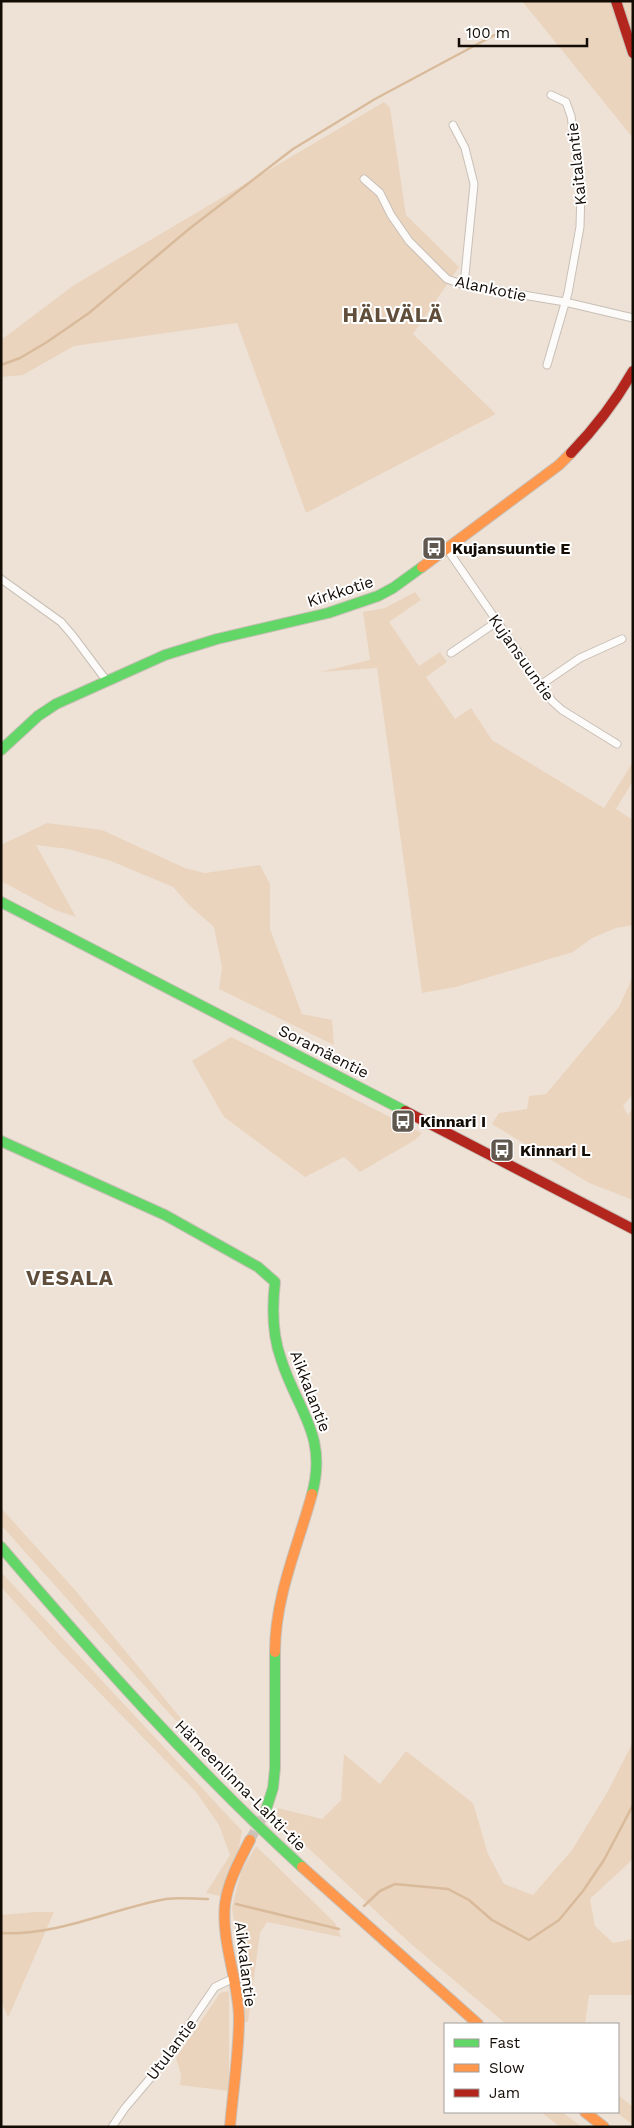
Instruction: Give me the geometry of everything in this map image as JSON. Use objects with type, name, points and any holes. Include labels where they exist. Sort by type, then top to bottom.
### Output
[{"type":"main road","points":[[616,1],[633,53]]},
{"type":"main road","name":"Kirkkotie","points":[[1,750],[38,716],[56,704],[106,680],[185,648],[328,613],[371,599],[408,579],[527,490],[573,451],[604,416],[633,371]]},
{"type":"main road","name":"Soramäentie","points":[[1,902],[633,1228]]},
{"type":"main road","name":"Aikkalantie","points":[[1,1141],[179,1222],[258,1267],[275,1282],[272,1312],[279,1350],[284,1366],[314,1434],[317,1457],[310,1502],[296,1541],[277,1618],[274,1643],[275,1768],[273,1788],[265,1813]]},
{"type":"main road","name":"Hämeenlinna-Lahti-tie","points":[[1,1547],[166,1731],[238,1806],[362,1923],[477,2023]]},
{"type":"main road","name":"Aikkalantie","points":[[230,2127],[238,2002],[225,1919],[226,1902],[239,1864],[250,1840]]},
{"type":"main road","points":[[586,2113],[604,2127]]},
{"type":"street","name":"Kaitalantie","points":[[547,365],[565,302],[580,227],[581,188],[571,116],[566,102],[551,95]]},
{"type":"street","points":[[453,125],[465,148],[474,184],[464,285]]},
{"type":"street","name":"Alankotie","points":[[364,179],[380,193],[391,215],[409,241],[447,279],[464,285],[565,302],[633,318]]},
{"type":"street","name":"Kujansuuntie","points":[[447,549],[552,701],[562,710],[617,744]]},
{"type":"street","points":[[1,579],[60,622],[106,680]]},
{"type":"street","points":[[451,653],[498,621]]},
{"type":"street","points":[[542,684],[580,658],[622,639]]},
{"type":"street","name":"Utulantie","points":[[112,2127],[125,2108],[164,2062],[216,1987],[234,1978]]},
{"type":"shaded area","points":[[522,1],[633,1],[633,138]]},
{"type":"shaded area","points":[[384,102],[390,108],[406,215],[459,267],[413,334],[496,414],[306,513],[237,323],[74,346],[23,375],[1,377],[1,340],[74,285]]},
{"type":"shaded area","points":[[415,592],[421,600],[389,622],[419,666],[440,652],[447,662],[426,677],[455,719],[471,708],[492,740],[604,808],[633,762],[633,781],[616,809],[633,820],[633,925],[616,928],[592,938],[573,952],[456,987],[422,993],[377,668],[320,672],[370,660],[363,612],[385,608]]},
{"type":"shaded area","points":[[47,823],[102,830],[185,868],[205,873],[260,865],[270,884],[270,929],[302,1014],[332,1020],[334,1045],[219,989],[222,968],[214,927],[189,905],[173,887],[111,861],[68,849],[36,845],[76,917],[55,910],[1,881],[1,845]]},
{"type":"shaded area","points":[[633,976],[633,1094],[623,1106],[628,1115],[633,1108],[633,1200],[589,1183],[492,1124],[499,1113],[527,1109],[529,1096],[546,1094],[619,1007]]},
{"type":"shaded area","points":[[231,1037],[422,1133],[415,1140],[360,1172],[344,1157],[305,1177],[224,1117],[192,1061]]},
{"type":"shaded area","points":[[1,1508],[75,1590],[184,1722],[176,1721],[1,1525]]},
{"type":"shaded area","points":[[1,1572],[242,1831],[238,1853],[221,1896],[206,1893],[230,1855],[219,1825],[196,1792],[60,1652],[1,1587]]},
{"type":"shaded area","points":[[633,1742],[633,1859],[590,1899],[595,1926],[613,1943],[633,1939],[633,1995],[589,1995],[585,2023],[505,2023],[411,1944],[277,1819],[278,1808],[322,1819],[341,1800],[344,1754],[380,1784],[406,1751],[473,1803],[488,1854],[504,1884],[533,1895],[572,1850],[608,1791]]},
{"type":"shaded area","points":[[256,1846],[335,1923],[341,1937],[267,1922],[260,1933],[248,2022],[243,2022],[245,1997],[232,1907],[241,1872]]},
{"type":"shaded area","points":[[54,1912],[8,2018],[1,2001],[1,1915]]},
{"type":"shaded area","points":[[229,1991],[229,2091],[180,2085],[181,2075],[176,2058],[220,1993]]},
{"type":"shaded area","points":[[619,2096],[633,2107],[633,2125],[617,2113],[619,2113]]},
{"type":"shaded area","points":[[542,2113],[563,2113],[582,2127],[560,2127]]},
{"type":"waterway","points":[[1,365],[20,358],[89,313],[189,229],[293,149],[375,99],[502,31]]},
{"type":"waterway","points":[[364,1906],[380,1891],[395,1884],[448,1889],[469,1900],[492,1920],[529,1940],[559,1920],[583,1891],[604,1860],[633,1805]]},
{"type":"waterway","points":[[1,1933],[22,1933],[64,1926],[145,1903],[166,1899],[208,1899]]},
{"type":"waterway","points":[[236,1904],[339,1929]]},
{"type":"tunnel","points":[[250,1840],[265,1813]]},
{"type":"traffic: fast","points":[[1,750],[38,716],[56,704],[165,655],[217,639],[328,613],[378,596],[393,588],[422,567]]},
{"type":"traffic: fast","points":[[1,902],[405,1111]]},
{"type":"traffic: fast","points":[[1,1141],[165,1215],[258,1267],[275,1282],[273,1301],[278,1350],[308,1424],[316,1455],[316,1473],[312,1494]]},
{"type":"traffic: fast","points":[[1,1547],[73,1630],[184,1752],[302,1867]]},
{"type":"traffic: fast","points":[[265,1813],[273,1788],[275,1768],[275,1652]]},
{"type":"traffic: slow","points":[[422,567],[559,465],[571,453]]},
{"type":"traffic: slow","points":[[275,1652],[276,1631],[283,1591],[312,1494]]},
{"type":"traffic: slow","points":[[230,2127],[239,2017],[224,1918],[225,1904],[232,1879],[250,1840]]},
{"type":"traffic: slow","points":[[302,1867],[477,2023]]},
{"type":"traffic: slow","points":[[586,2113],[604,2127]]},
{"type":"traffic: jam","points":[[616,1],[633,53]]},
{"type":"traffic: jam","points":[[571,453],[605,414],[633,371]]},
{"type":"traffic: jam","points":[[405,1111],[633,1229]]},
{"type":"place","name":"Kujansuuntie E","points":[[434,548]]},
{"type":"place","name":"Kinnari I","points":[[403,1121]]},
{"type":"place","name":"Kinnari L","points":[[502,1150]]},
{"type":"district","name":"HÄLVÄLÄ","points":[[393,315]]},
{"type":"district","name":"VESALA","points":[[70,1278]]}]
